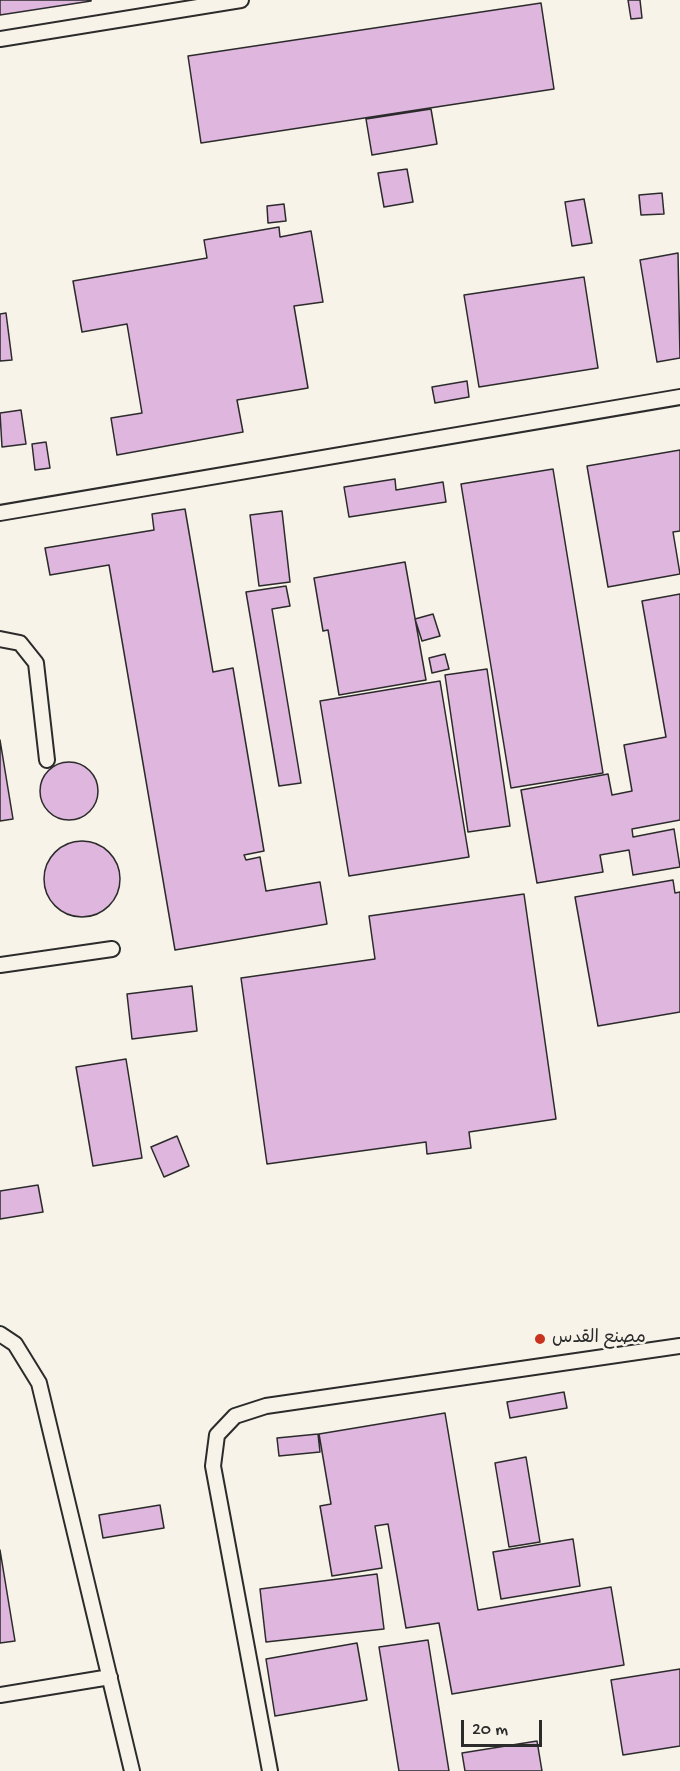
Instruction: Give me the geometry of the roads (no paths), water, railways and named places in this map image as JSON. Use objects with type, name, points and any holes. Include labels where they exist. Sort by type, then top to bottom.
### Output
[{"type":"lane","points":[[0,39],[241,0]]},
{"type":"lane","points":[[0,513],[680,397]]},
{"type":"lane","points":[[0,639],[20,643],[36,663],[47,760]]},
{"type":"lane","points":[[0,965],[112,949]]},
{"type":"lane","points":[[0,1334],[15,1344],[39,1383],[132,1771]]},
{"type":"lane","points":[[270,1771],[213,1466],[217,1435],[235,1416],[266,1406],[680,1346]]},
{"type":"lane","points":[[0,1695],[110,1677]]},
{"type":"place","name":"مصنع القدس","points":[[540,1339]]}]
